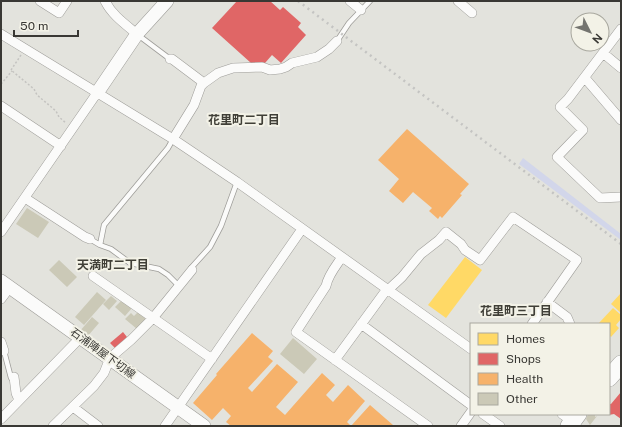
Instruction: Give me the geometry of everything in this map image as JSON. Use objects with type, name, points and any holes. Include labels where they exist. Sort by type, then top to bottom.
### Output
[{"type":"main road","points":[[97,93],[137,34],[167,1]]},
{"type":"main road","name":"石浦陣屋下切線","points":[[5,284],[204,426]]},
{"type":"street","points":[[40,1],[59,13],[67,1]]},
{"type":"street","points":[[104,1],[117,18],[137,34]]},
{"type":"street","points":[[350,1],[361,10]]},
{"type":"street","points":[[458,1],[472,13]]},
{"type":"street","points":[[621,29],[585,78],[560,107],[582,130],[557,157],[600,198],[621,197]]},
{"type":"street","points":[[1,34],[173,139],[237,182],[470,348]]},
{"type":"street","points":[[173,139],[194,105],[201,86],[218,74],[232,68],[262,68],[270,70],[280,69],[292,63],[317,57],[329,50],[337,41]]},
{"type":"street","points":[[603,53],[621,68]]},
{"type":"street","points":[[170,59],[177,62],[204,83]]},
{"type":"street","points":[[585,78],[621,120]]},
{"type":"street","points":[[1,232],[97,93]]},
{"type":"street","points":[[1,106],[61,146]]},
{"type":"street","points":[[25,198],[90,239]]},
{"type":"street","points":[[335,360],[388,290],[402,277],[421,254],[439,240],[446,232],[461,244],[465,250],[480,260],[513,217],[578,260],[533,323]]},
{"type":"street","points":[[165,426],[302,229]]},
{"type":"street","points":[[342,257],[327,281],[326,286],[296,332],[428,426]]},
{"type":"street","points":[[53,426],[94,386],[104,374],[110,358],[153,318],[192,270]]},
{"type":"street","points":[[93,276],[212,359]]},
{"type":"street","points":[[1,299],[5,284]]},
{"type":"street","points":[[547,302],[566,317],[570,323]]},
{"type":"street","points":[[361,324],[470,404]]},
{"type":"street","points":[[1,419],[81,338]]},
{"type":"street","points":[[14,377],[16,393],[19,400]]},
{"type":"street","points":[[73,407],[98,426]]},
{"type":"street","points":[[461,426],[470,413]]},
{"type":"street","points":[[484,415],[500,426]]},
{"type":"lane","points":[[337,41],[349,23],[370,1]]},
{"type":"lane","points":[[137,34],[170,59]]},
{"type":"lane","points":[[100,245],[104,225],[168,148],[173,139]]},
{"type":"lane","points":[[192,270],[191,268],[210,247],[223,220],[237,182]]},
{"type":"lane","points":[[90,239],[111,249],[130,263],[159,269],[179,286]]},
{"type":"lane","points":[[3,347],[11,378],[14,377]]},
{"type":"path","points":[[1,84],[12,71],[11,70],[25,49]]},
{"type":"path","points":[[12,71],[34,89],[37,94],[56,111],[59,117],[74,128]]},
{"type":"shaded area","points":[[523,158],[621,234],[621,240],[519,164]]},
{"type":"building: Homes","points":[[465,257],[482,270],[446,318],[428,305]]},
{"type":"building: Homes","points":[[621,293],[621,313],[611,304]]},
{"type":"building: Homes","points":[[613,308],[621,315],[621,319],[616,325],[619,328],[611,337],[610,323],[599,323]]},
{"type":"building: Shops","points":[[237,1],[270,1],[280,10],[283,7],[301,23],[298,27],[306,35],[281,63],[272,55],[265,63],[251,63],[212,28]]},
{"type":"building: Shops","points":[[123,332],[127,337],[115,348],[110,343]]},
{"type":"building: Shops","points":[[621,392],[621,419],[614,414],[610,415],[611,404]]},
{"type":"building: Health","points":[[407,129],[469,184],[460,194],[462,195],[442,218],[440,216],[438,219],[429,211],[432,208],[413,192],[403,203],[389,191],[399,179],[378,160]]},
{"type":"building: Health","points":[[252,333],[273,351],[268,357],[273,361],[248,388],[252,392],[277,364],[298,382],[276,407],[285,415],[322,373],[335,385],[326,395],[333,402],[348,385],[365,401],[347,422],[351,426],[231,426],[226,422],[231,416],[223,408],[212,420],[193,403]]},
{"type":"building: Health","points":[[370,405],[393,425],[392,426],[351,426]]},
{"type":"building: Other","points":[[27,208],[49,222],[38,238],[16,224]]},
{"type":"building: Other","points":[[59,260],[77,277],[67,287],[49,270]]},
{"type":"building: Other","points":[[97,292],[106,300],[84,325],[75,317]]},
{"type":"building: Other","points":[[111,296],[117,301],[109,310],[103,304]]},
{"type":"building: Other","points":[[123,299],[132,308],[125,316],[115,307]]},
{"type":"building: Other","points":[[138,312],[146,319],[137,329],[125,319],[131,313],[134,316]]},
{"type":"building: Other","points":[[92,317],[99,323],[87,337],[80,331]]},
{"type":"building: Other","points":[[293,338],[317,359],[304,374],[280,354]]},
{"type":"building: Other","points":[[588,415],[595,415],[595,417],[597,416],[590,425],[586,419]]},
{"type":"railway","points":[[298,1],[621,244]]},
{"type":"district","name":"花里町二丁目","points":[[244,120]]},
{"type":"district","name":"天満町二丁目","points":[[113,265]]},
{"type":"district","name":"花里町三丁目","points":[[516,311]]}]
